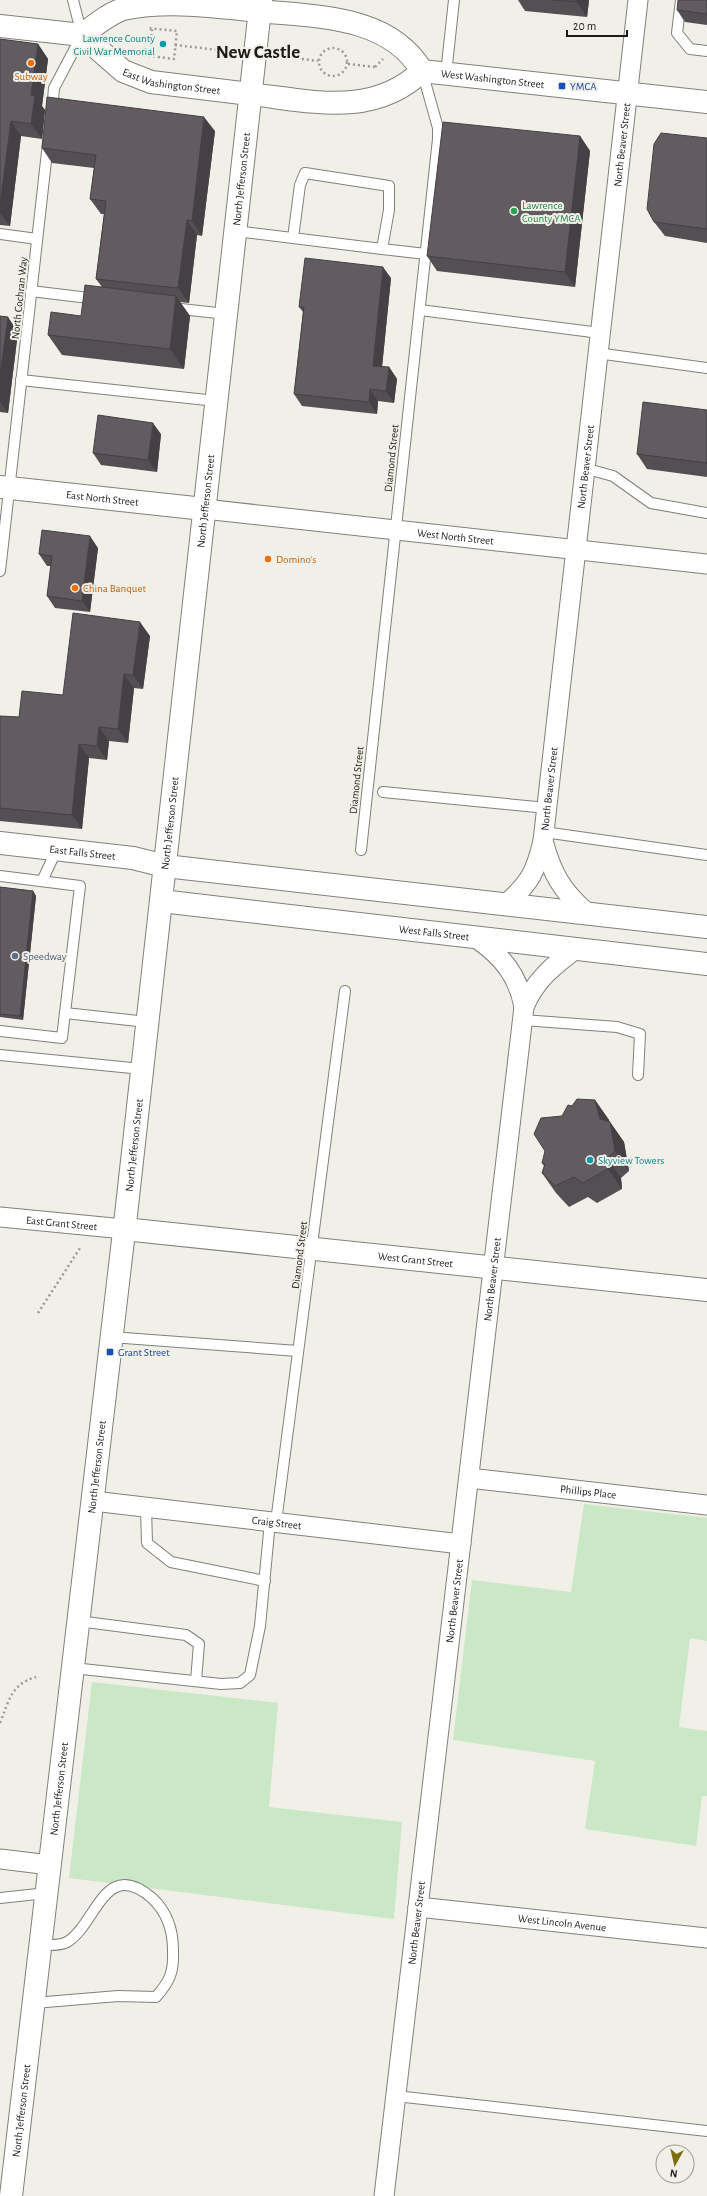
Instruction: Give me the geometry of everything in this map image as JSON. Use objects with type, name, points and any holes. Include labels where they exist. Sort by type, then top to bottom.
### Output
[{"type":"main road","points":[[0,26],[82,35],[121,9],[148,2],[175,1],[260,5],[332,19],[373,29],[398,42],[412,55],[422,71],[407,84],[391,93],[378,98],[354,103],[323,102],[250,94]]},
{"type":"main road","name":"North Jefferson Street","points":[[11,2196],[124,1229],[260,5]]},
{"type":"main road","name":"East Washington Street","points":[[82,35],[112,64],[135,77],[166,85],[250,94]]},
{"type":"main road","name":"West Washington Street","points":[[422,71],[707,102]]},
{"type":"main road","name":"East North Street","points":[[5,488],[204,509]]},
{"type":"main road","name":"East Falls Street","points":[[0,843],[133,858],[165,866]]},
{"type":"main road","points":[[165,866],[586,912],[707,927]]},
{"type":"main road","name":"West Falls Street","points":[[161,901],[707,964]]},
{"type":"main road","name":"West Grant Street","points":[[124,1229],[707,1290]]},
{"type":"street","name":"North Beaver Street","points":[[506,903],[526,885],[533,875],[544,836],[626,93],[638,0]]},
{"type":"street","name":"West North Street","points":[[204,509],[707,564]]},
{"type":"street","name":"North Beaver Street","points":[[544,836],[549,862],[559,882],[571,899],[586,912]]},
{"type":"street","name":"North Beaver Street","points":[[384,2196],[523,1013],[521,993],[510,970],[496,953],[476,938]]},
{"type":"street","name":"North Beaver Street","points":[[523,1013],[535,986],[548,971],[577,948]]},
{"type":"street","name":"East Grant Street","points":[[0,1216],[124,1229]]},
{"type":"street","name":"Phillips Place","points":[[469,1478],[707,1505]]},
{"type":"street","name":"Craig Street","points":[[93,1501],[461,1544]]},
{"type":"street","points":[[0,1859],[50,1865]]},
{"type":"street","name":"West Lincoln Avenue","points":[[418,1908],[707,1938]]},
{"type":"lane","points":[[51,120],[54,88],[82,35],[73,0]]},
{"type":"lane","points":[[446,74],[454,0]]},
{"type":"lane","points":[[681,0],[677,33],[690,49],[707,51]]},
{"type":"lane","name":"Diamond Street","points":[[361,850],[438,139],[438,128],[422,71]]},
{"type":"lane","name":"North Cochran Way","points":[[0,571],[5,488],[21,380],[49,136]]},
{"type":"lane","points":[[293,238],[300,185],[305,173],[389,186],[389,210],[382,249]]},
{"type":"lane","points":[[235,231],[426,254]]},
{"type":"lane","points":[[0,234],[37,239]]},
{"type":"lane","points":[[31,290],[108,300]]},
{"type":"lane","points":[[162,306],[226,314]]},
{"type":"lane","points":[[420,310],[600,333]]},
{"type":"lane","points":[[597,353],[707,368]]},
{"type":"lane","points":[[21,380],[216,401]]},
{"type":"lane","points":[[584,468],[613,476],[651,503],[707,513]]},
{"type":"lane","points":[[382,792],[547,808]]},
{"type":"lane","points":[[544,836],[707,855]]},
{"type":"lane","points":[[42,881],[57,849]]},
{"type":"lane","points":[[0,1031],[62,1038],[80,886],[1,874]]},
{"type":"lane","name":"Diamond Street","points":[[73,1668],[196,1681],[240,1683],[250,1675],[260,1626],[273,1522],[312,1248],[345,991]]},
{"type":"lane","points":[[65,1013],[147,1022]]},
{"type":"lane","points":[[523,1013],[617,1027],[640,1034],[638,1075]]},
{"type":"lane","points":[[0,1056],[142,1069]]},
{"type":"lane","points":[[111,1337],[298,1351]]},
{"type":"lane","points":[[146,1507],[147,1543],[171,1562],[265,1581]]},
{"type":"lane","points":[[78,1621],[186,1635],[199,1644],[196,1681]]},
{"type":"lane","points":[[34,2003],[118,1996],[156,1997],[168,1983],[174,1958],[173,1935],[169,1921],[158,1904],[144,1892],[127,1885],[115,1888],[105,1894],[75,1935],[66,1942],[40,1945]]},
{"type":"lane","points":[[0,1898],[47,1893]]},
{"type":"lane","points":[[396,2096],[707,2131]]},
{"type":"path","points":[[149,56],[152,28]]},
{"type":"path","points":[[141,55],[174,59],[175,45],[227,51]]},
{"type":"path","points":[[318,61],[324,51],[334,48],[344,53],[348,64]]},
{"type":"path","points":[[287,57],[318,61]]},
{"type":"path","points":[[318,61],[322,71],[332,77],[342,74],[348,64]]},
{"type":"path","points":[[348,64],[375,67]]},
{"type":"path","points":[[38,1313],[80,1248]]},
{"type":"path","points":[[0,1723],[12,1692],[24,1680],[36,1677]]},
{"type":"green space","points":[[584,1504],[707,1518],[707,1641],[690,1638],[679,1727],[707,1731],[707,1796],[702,1796],[696,1846],[585,1829],[595,1761],[453,1740],[472,1580],[571,1592]]},
{"type":"green space","points":[[92,1682],[278,1703],[269,1807],[402,1822],[394,1919],[69,1878]]},
{"type":"building","points":[[553,0],[577,0],[577,2]]},
{"type":"building","points":[[678,0],[707,0],[707,14],[677,10]]},
{"type":"building","points":[[0,39],[38,44],[31,95],[35,96],[31,124],[11,121],[0,205]]},
{"type":"building","points":[[47,97],[204,117],[192,221],[187,220],[178,288],[96,279],[106,201],[90,199],[96,155],[42,148]]},
{"type":"building","name":"Lawrence County YMCA","points":[[443,122],[580,136],[565,272],[427,256]]},
{"type":"building","points":[[661,133],[707,138],[707,229],[654,222],[647,209],[654,144]]},
{"type":"building","points":[[305,258],[383,267],[373,366],[389,367],[386,391],[370,389],[369,402],[294,394],[304,307],[299,307]]},
{"type":"building","points":[[85,285],[176,296],[170,349],[48,335],[51,312],[81,316]]},
{"type":"building","points":[[0,316],[8,317],[0,377]]},
{"type":"building","points":[[643,402],[707,410],[707,463],[637,454]]},
{"type":"building","points":[[98,415],[153,423],[148,460],[93,453]]},
{"type":"building","name":"China Banquet","points":[[42,530],[90,536],[82,601],[47,596],[52,556],[39,554]]},
{"type":"building","points":[[73,613],[140,622],[133,675],[124,674],[118,729],[99,727],[97,746],[79,744],[72,815],[0,808],[0,716],[19,717],[22,691],[63,695]]},
{"type":"building","name":"Speedway","points":[[0,887],[33,891],[20,1016],[0,1014]]},
{"type":"building","points":[[577,1099],[595,1100],[600,1119],[610,1122],[615,1151],[607,1158],[608,1169],[583,1183],[574,1177],[555,1186],[542,1173],[545,1164],[542,1163],[545,1151],[534,1134],[541,1118],[562,1116],[568,1105],[572,1106]]},
{"type":"place","name":"Lawrence County Civil War Memorial","points":[[163,44]]},
{"type":"place","name":"Subway","points":[[31,63]]},
{"type":"place","name":"YMCA","points":[[562,86]]},
{"type":"place","name":"Lawrence County YMCA","points":[[514,211]]},
{"type":"place","name":"Domino's","points":[[268,559]]},
{"type":"place","name":"China Banquet","points":[[75,588]]},
{"type":"place","name":"Speedway","points":[[15,956]]},
{"type":"place","name":"Skyview Towers","points":[[590,1160]]},
{"type":"place","name":"Grant Street","points":[[110,1352]]},
{"type":"district","name":"New Castle","points":[[258,51]]}]
